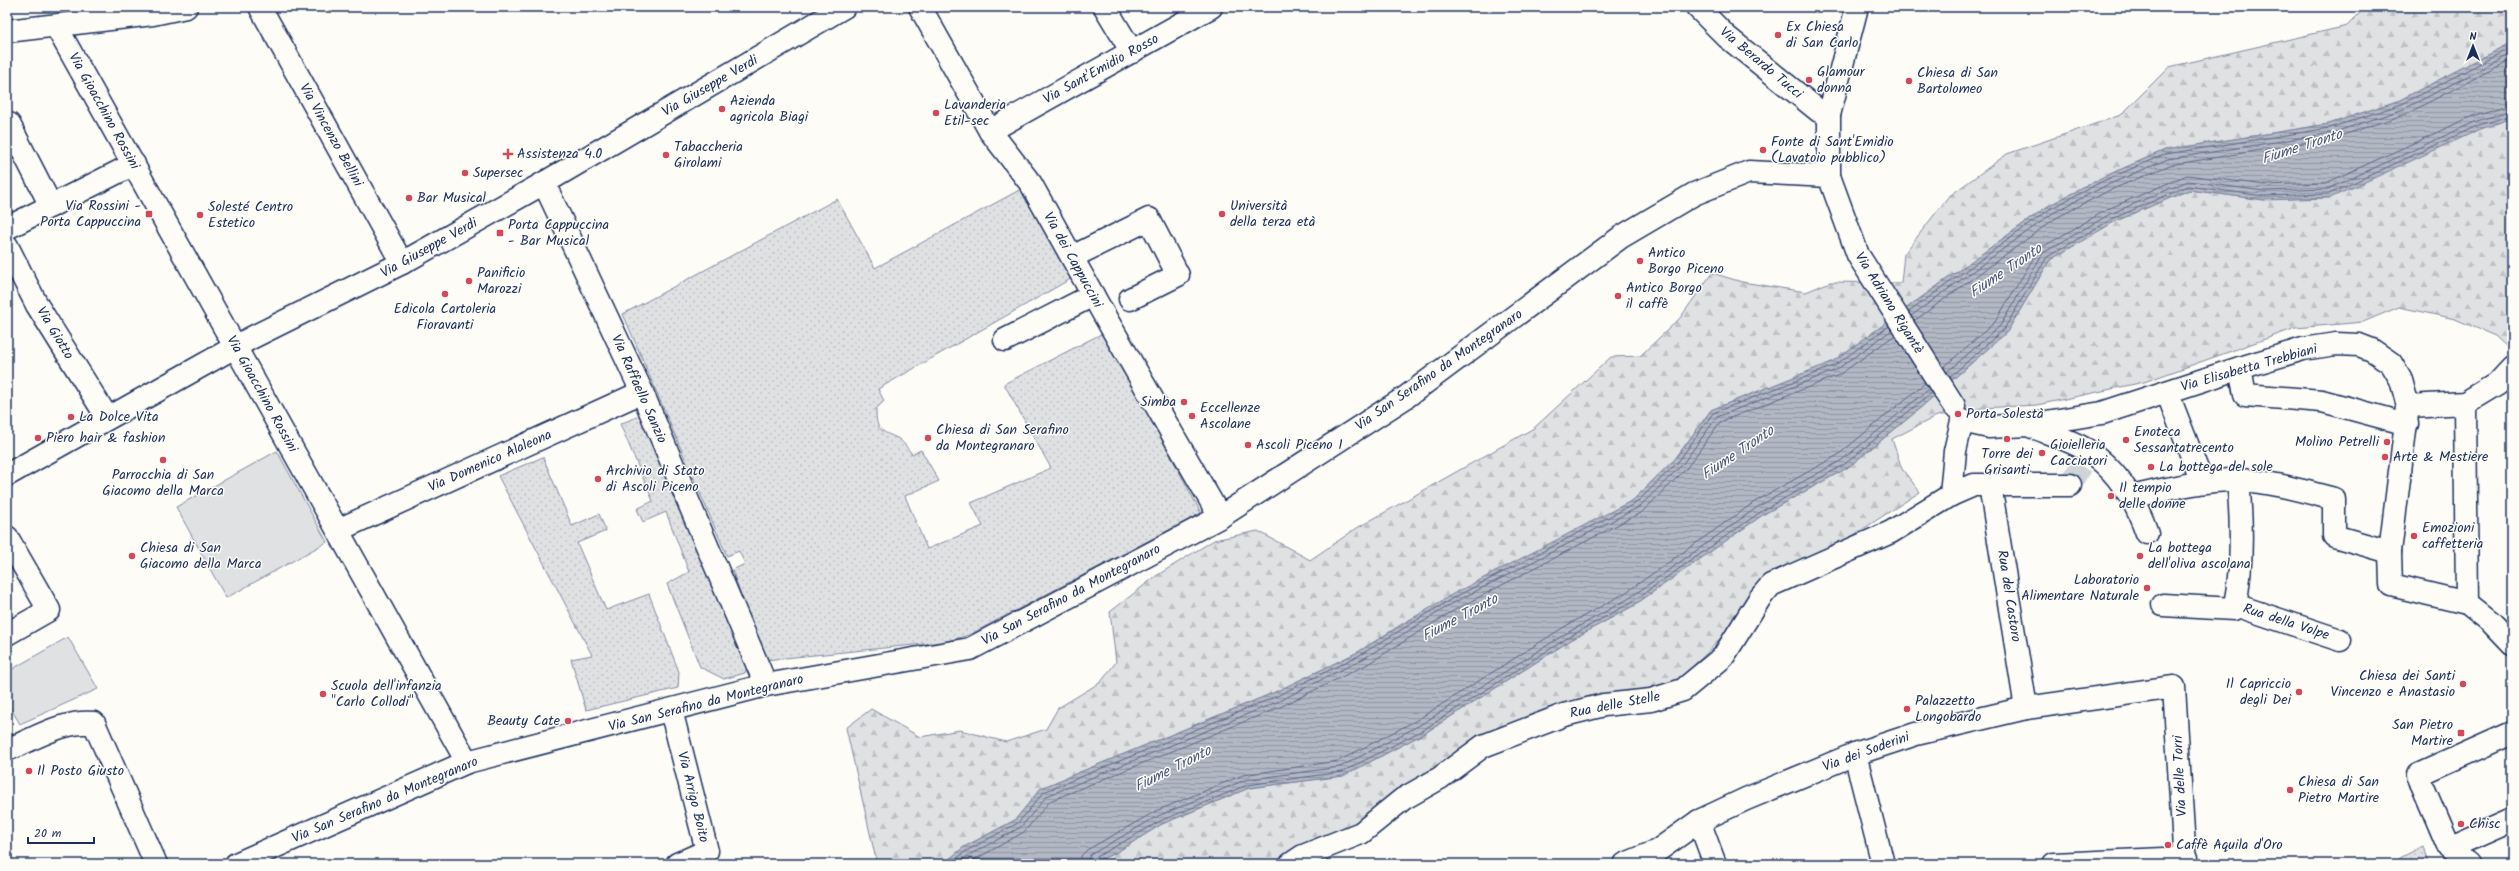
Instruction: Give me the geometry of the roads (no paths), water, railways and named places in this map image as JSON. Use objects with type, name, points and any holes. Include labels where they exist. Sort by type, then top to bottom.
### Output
[{"type":"street","points":[[7,30],[56,26],[186,7]]},
{"type":"street","name":"Via Vincenzo Bellini","points":[[260,7],[402,263]]},
{"type":"street","name":"Via Giuseppe Verdi","points":[[7,475],[107,417],[236,347],[402,263],[544,183],[844,7]]},
{"type":"street","name":"Via dei Cappuccini","points":[[920,7],[990,131],[1032,184],[1098,304],[1220,517]]},
{"type":"street","points":[[1105,7],[1132,52]]},
{"type":"street","name":"Via Sant'Emidio Rosso","points":[[990,131],[1211,7]]},
{"type":"street","name":"Via Berardo Tucci","points":[[1697,7],[1727,37],[1819,111],[1829,115]]},
{"type":"street","name":"Via Adriano Rigantè","points":[[1857,7],[1829,115],[1829,176],[1858,255],[1958,413]]},
{"type":"street","name":"Via Gioacchino Rossini","points":[[56,26],[467,762]]},
{"type":"street","points":[[7,124],[9,124],[51,206]]},
{"type":"street","points":[[7,228],[134,164]]},
{"type":"street","name":"Via San Serafino da Montegranaro","points":[[236,864],[467,762],[766,685],[970,649],[1220,517],[1406,397],[1622,237],[1694,194],[1748,172],[1829,176]]},
{"type":"street","name":"Via Raffaello Sanzio","points":[[544,183],[642,392],[766,685]]},
{"type":"street","points":[[1072,257],[1149,219],[1178,275],[1130,299]]},
{"type":"street","name":"Via Giotto","points":[[7,246],[38,305],[107,417]]},
{"type":"street","points":[[1005,340],[1098,304]]},
{"type":"street","name":"Via Elisabetta Trebbiani","points":[[1958,413],[1989,427],[2028,425],[2102,413],[2303,349],[2336,344],[2359,345],[2372,350],[2391,363],[2401,380],[2408,415],[2390,552],[2391,585],[2467,603]]},
{"type":"street","points":[[2240,368],[2245,396],[2322,401],[2408,415],[2465,403],[2498,383],[2512,368]]},
{"type":"street","name":"Via Domenico Alaleona","points":[[338,530],[642,392]]},
{"type":"street","points":[[2166,392],[2202,482]]},
{"type":"street","points":[[2465,403],[2467,603],[2491,622],[2512,644]]},
{"type":"street","points":[[1951,495],[1958,413]]},
{"type":"street","points":[[2028,425],[2115,473],[2140,513],[2147,533]]},
{"type":"street","points":[[2131,497],[2202,482],[2238,480],[2293,488],[2334,499],[2334,536],[2390,552]]},
{"type":"street","points":[[2235,605],[2240,584],[2241,536],[2238,480]]},
{"type":"street","name":"Rua delle Stelle","points":[[1291,864],[1303,856],[1361,833],[1403,799],[1440,778],[1483,746],[1564,715],[1604,705],[1651,700],[1683,690],[1723,658],[1755,605],[1771,585],[1791,574],[1892,532],[1951,495],[1974,485],[2070,486]]},
{"type":"street","name":"Rua del Castoro","points":[[1990,486],[2026,708]]},
{"type":"street","points":[[7,537],[49,610],[7,634]]},
{"type":"street","name":"Rua della Volpe","points":[[2163,606],[2234,609],[2235,605],[2340,640]]},
{"type":"street","name":"Via dei Soderini","points":[[1625,864],[1657,851],[1699,821],[1855,754],[1916,734],[2026,708],[2174,688]]},
{"type":"street","name":"Via delle Torri","points":[[2174,688],[2178,728],[2179,787],[2185,861]]},
{"type":"street","name":"Via Arrigo Boito","points":[[671,710],[707,851],[677,864]]},
{"type":"street","points":[[8,748],[65,726],[82,722],[94,723],[156,864]]},
{"type":"street","points":[[2468,864],[2449,856],[2418,775],[2512,733]]},
{"type":"street","points":[[1855,754],[1883,864]]},
{"type":"street","points":[[2449,856],[2512,820]]},
{"type":"street","points":[[1699,821],[1715,864]]},
{"type":"street","points":[[2054,864],[2185,861]]},
{"type":"water","name":"Fiume Tronto","points":[[2512,42],[2512,118],[2481,129],[2330,198],[2264,200],[2189,190],[2114,222],[2050,260],[2007,332],[1911,416],[1847,468],[1764,514],[1633,606],[1571,640],[1425,733],[1343,776],[1249,788],[1162,824],[1117,852],[1091,864],[943,864],[964,847],[1015,820],[1041,788],[1273,693],[1358,652],[1451,595],[1633,500],[1675,459],[1711,410],[1832,362],[2048,206],[2101,178],[2165,150],[2329,124],[2400,100]]},
{"type":"tunnel","points":[[2070,485],[2084,460]]},
{"type":"place","name":"Ex Chiesa di San Carlo","points":[[1778,35]]},
{"type":"place","name":"Glamour donna","points":[[1809,80]]},
{"type":"place","name":"Chiesa di San Bartolomeo","points":[[1909,81]]},
{"type":"place","name":"Azienda agricola Biagi","points":[[722,109]]},
{"type":"place","name":"Lavanderia Etil-sec","points":[[936,113]]},
{"type":"place","name":"Fonte di Sant'Emidio (Lavatoio pubblico)","points":[[1763,150]]},
{"type":"place","name":"Assistenza 4.0","points":[[508,154]]},
{"type":"place","name":"Tabaccheria Girolami","points":[[666,155]]},
{"type":"place","name":"Supersec","points":[[465,173]]},
{"type":"place","name":"Bar Musical","points":[[409,198]]},
{"type":"place","name":"Via Rossini - Porta Cappuccina","points":[[149,214]]},
{"type":"place","name":"Università della terza età","points":[[1222,214]]},
{"type":"place","name":"Solesté Centro Estetico","points":[[200,215]]},
{"type":"place","name":"Porta Cappuccina - Bar Musical","points":[[500,233]]},
{"type":"place","name":"Antico Borgo Piceno","points":[[1640,261]]},
{"type":"place","name":"Panificio Marozzi","points":[[469,281]]},
{"type":"place","name":"Edicola Cartoleria Fioravanti","points":[[445,294]]},
{"type":"place","name":"Antico Borgo il caffè","points":[[1618,296]]},
{"type":"place","name":"Simba","points":[[1184,402]]},
{"type":"place","name":"Porta Solestà","points":[[1958,414]]},
{"type":"place","name":"Eccellenze Ascolane","points":[[1192,416]]},
{"type":"place","name":"La Dolce Vita","points":[[71,417]]},
{"type":"place","name":"Piero hair & fashion","points":[[38,438]]},
{"type":"place","name":"Chiesa di San Serafino da Montegranaro","points":[[928,438]]},
{"type":"place","name":"Torre dei Grisanti","points":[[2007,439]]},
{"type":"place","name":"Enoteca Sessantatrecento","points":[[2126,440]]},
{"type":"place","name":"Molino Petrelli","points":[[2387,442]]},
{"type":"place","name":"Ascoli Piceno 1","points":[[1248,445]]},
{"type":"place","name":"Gioielleria Cacciatori","points":[[2042,453]]},
{"type":"place","name":"Arte & Mestiere","points":[[2385,457]]},
{"type":"place","name":"Parrocchia di San Giacomo della Marca","points":[[163,460]]},
{"type":"place","name":"La bottega del sole","points":[[2151,467]]},
{"type":"place","name":"Archivio di Stato di Ascoli Piceno","points":[[598,479]]},
{"type":"place","name":"Il tempio delle donne","points":[[2111,496]]},
{"type":"place","name":"Emozioni caffetteria","points":[[2414,536]]},
{"type":"place","name":"Chiesa di San Giacomo della Marca","points":[[132,556]]},
{"type":"place","name":"La bottega dell'oliva ascolana","points":[[2140,556]]},
{"type":"place","name":"Laboratorio Alimentare Naturale","points":[[2147,588]]},
{"type":"place","name":"Chiesa dei Santi Vincenzo e Anastasio","points":[[2463,684]]},
{"type":"place","name":"Il Capriccio degli Dei","points":[[2299,692]]},
{"type":"place","name":"Scuola dell'infanzia \"Carlo Collodi\"","points":[[323,694]]},
{"type":"place","name":"Palazzetto Longobardo","points":[[1907,709]]},
{"type":"place","name":"Beauty Cate","points":[[568,721]]},
{"type":"place","name":"San Pietro Martire","points":[[2461,733]]},
{"type":"place","name":"Il Posto Giusto","points":[[29,771]]},
{"type":"place","name":"Chiesa di San Pietro Martire","points":[[2290,790]]},
{"type":"place","name":"Chisc","points":[[2461,824]]},
{"type":"place","name":"Caffè Aquila d'Oro","points":[[2168,845]]}]
